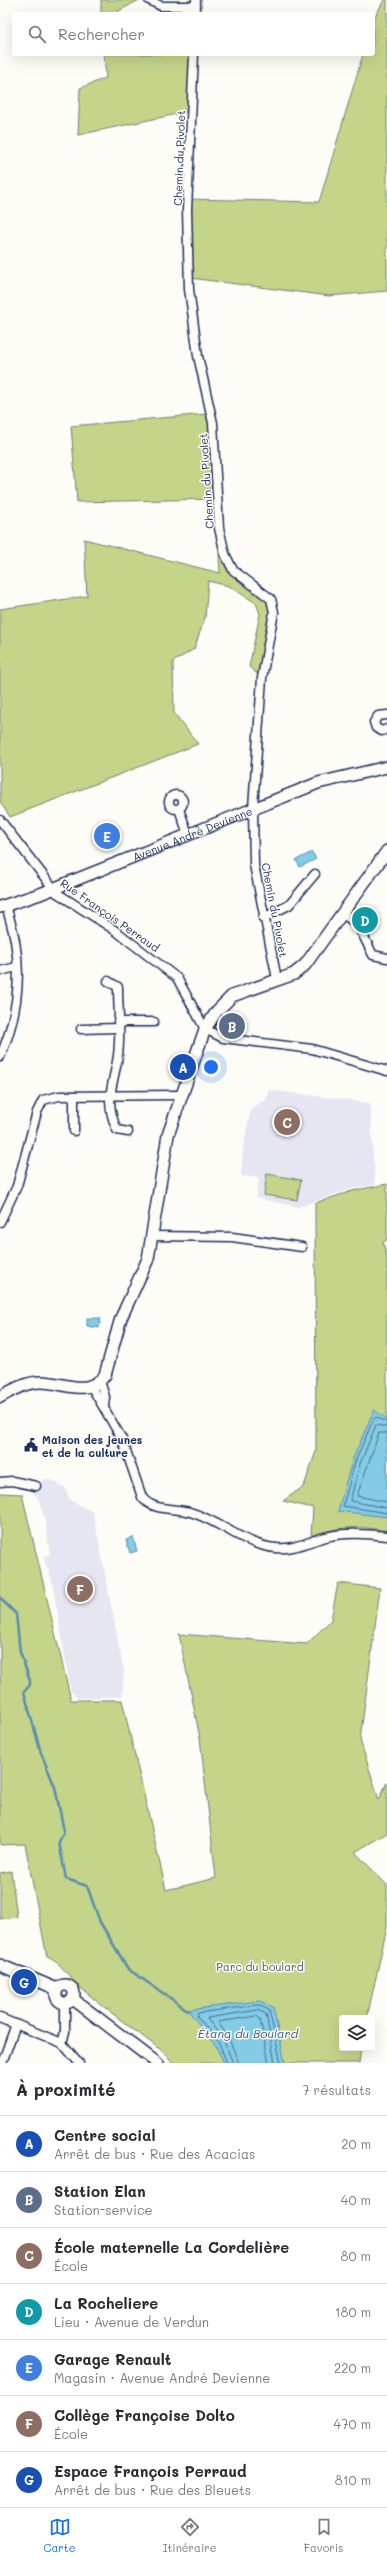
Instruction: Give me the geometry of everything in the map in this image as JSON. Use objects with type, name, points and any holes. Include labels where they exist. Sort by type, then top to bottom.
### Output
[{"type":"main road","name":"Avenue André Devienne","points":[[3,906],[318,783],[387,767]]},
{"type":"main road","points":[[0,1397],[31,1382],[42,1382],[80,1388],[96,1384],[110,1361],[121,1318],[148,1260],[168,1135],[205,1029],[217,1011],[232,996],[294,974],[305,965],[387,851]]},
{"type":"main road","points":[[0,1965],[57,1989]]},
{"type":"main road","points":[[69,2001],[73,1989],[68,1985],[62,1985],[57,1989],[56,1998],[69,2001],[157,2063]]},
{"type":"street","points":[[149,0],[161,6],[196,7]]},
{"type":"street","name":"Chemin du Pivolet","points":[[194,56],[187,210],[189,289],[198,356],[213,423],[219,528],[226,554],[233,570],[271,599],[274,612],[262,678],[253,808],[254,865],[263,918],[277,979]]},
{"type":"street","points":[[387,715],[378,716],[374,722],[376,728],[382,731],[387,729]]},
{"type":"street","points":[[179,809],[188,834]]},
{"type":"street","name":"Rue François Perraud","points":[[0,820],[52,888],[116,931],[177,978],[205,1029]]},
{"type":"street","points":[[263,918],[289,905],[315,874]]},
{"type":"street","points":[[0,1057],[8,1039],[16,1007],[18,967],[16,941],[3,906]]},
{"type":"street","points":[[343,914],[358,925],[373,955],[387,958]]},
{"type":"street","points":[[0,972],[18,967]]},
{"type":"street","points":[[108,981],[118,987],[119,1054],[110,1086],[111,1116],[117,1130],[128,1132]]},
{"type":"street","points":[[80,1029],[154,1022]]},
{"type":"street","points":[[205,1029],[223,1038],[312,1050],[387,1071]]},
{"type":"street","points":[[0,1222],[17,1186],[40,1104],[50,1097],[181,1095]]},
{"type":"street","points":[[74,1096],[74,1131]]},
{"type":"street","points":[[153,1236],[232,1237],[302,1247]]},
{"type":"street","points":[[96,1384],[98,1400],[104,1406],[122,1439],[142,1497],[149,1504],[190,1512],[214,1521],[248,1541],[276,1548],[291,1548],[338,1535],[387,1536]]},
{"type":"street","points":[[0,1482],[12,1481],[36,1486]]},
{"type":"street","points":[[62,2043],[69,2001]]},
{"type":"street","points":[[0,2018],[62,2043],[79,2063]]},
{"type":"street","points":[[2,2063],[16,2024]]},
{"type":"shaded area","points":[[268,1090],[370,1103],[375,1185],[351,1189],[298,1207],[256,1198],[259,1178],[241,1176],[243,1149],[251,1108],[266,1100]]},
{"type":"shaded area","points":[[47,1479],[56,1482],[61,1487],[64,1486],[70,1500],[93,1512],[124,1672],[122,1696],[77,1698],[71,1691],[52,1581],[43,1556],[50,1555],[45,1519],[38,1498],[32,1492],[38,1482]]},
{"type":"green space","points":[[101,0],[139,0],[117,12],[101,12]]},
{"type":"green space","points":[[384,0],[387,0],[387,291],[329,296],[190,278],[188,199],[319,202],[362,56],[375,56],[375,16]]},
{"type":"green space","points":[[104,56],[194,56],[191,111],[78,135],[80,88],[106,78]]},
{"type":"green space","points":[[206,414],[210,424],[213,499],[77,502],[71,426]]},
{"type":"green space","points":[[218,536],[233,570],[271,599],[274,612],[262,678],[249,667],[260,614],[256,603],[229,586],[208,581],[205,618],[194,649],[173,662],[174,713],[198,744],[10,817],[0,802],[0,609],[87,596],[84,539],[220,573]]},
{"type":"green space","points":[[267,1174],[301,1180],[297,1200],[264,1195]]},
{"type":"green space","points":[[387,1184],[387,1240],[383,1242],[387,1259],[387,1531],[367,1528],[349,1528],[331,1530],[311,1535],[313,1508],[283,1501],[304,1486],[316,1451],[315,1203],[352,1191]]},
{"type":"green space","name":"Parc du boulard","points":[[0,1493],[22,1494],[71,1700],[122,1700],[166,1890],[216,1878],[200,1738],[179,1634],[307,1644],[331,1620],[338,1583],[380,1588],[360,1740],[379,1800],[387,1782],[387,1833],[355,1852],[387,1885],[387,1927],[368,2015],[339,2015],[339,2051],[361,2051],[359,2063],[173,2063],[165,2053],[92,1997],[77,1984],[58,1963],[47,1957],[25,1844],[0,1845]]},
{"type":"green space","points":[[11,1871],[17,1917],[0,1919],[0,1873]]},
{"type":"water","points":[[312,852],[316,859],[300,867],[296,860]]},
{"type":"water","points":[[87,1318],[101,1318],[99,1328],[87,1326]]},
{"type":"water","points":[[374,1410],[387,1419],[387,1517],[338,1511],[352,1461]]},
{"type":"water","points":[[133,1537],[137,1551],[130,1553],[126,1540]]},
{"type":"water","name":"Étang du Boulard","points":[[259,2001],[273,2007],[285,2063],[224,2063],[216,2046],[188,2010]]},
{"type":"waterway","points":[[0,1598],[16,1614],[20,1652],[30,1681],[30,1685],[24,1692],[41,1753],[55,1787],[64,1831],[59,1842],[66,1879],[87,1886],[100,1922],[128,1969],[189,2011]]},
{"type":"place","name":"Garage Renault","points":[[107,836]]},
{"type":"place","name":"La Rocheliere","points":[[365,920]]},
{"type":"place","name":"Station Elan","points":[[232,1026]]},
{"type":"place","name":"Centre social","points":[[183,1067]]},
{"type":"place","name":"École maternelle La Cordelière","points":[[287,1122]]},
{"type":"place","name":"Maison des jeunes et de la culture","points":[[31,1445]]},
{"type":"place","name":"Collège Françoise Dolto","points":[[80,1589]]},
{"type":"place","name":"Espace François Perraud","points":[[24,1982]]}]
